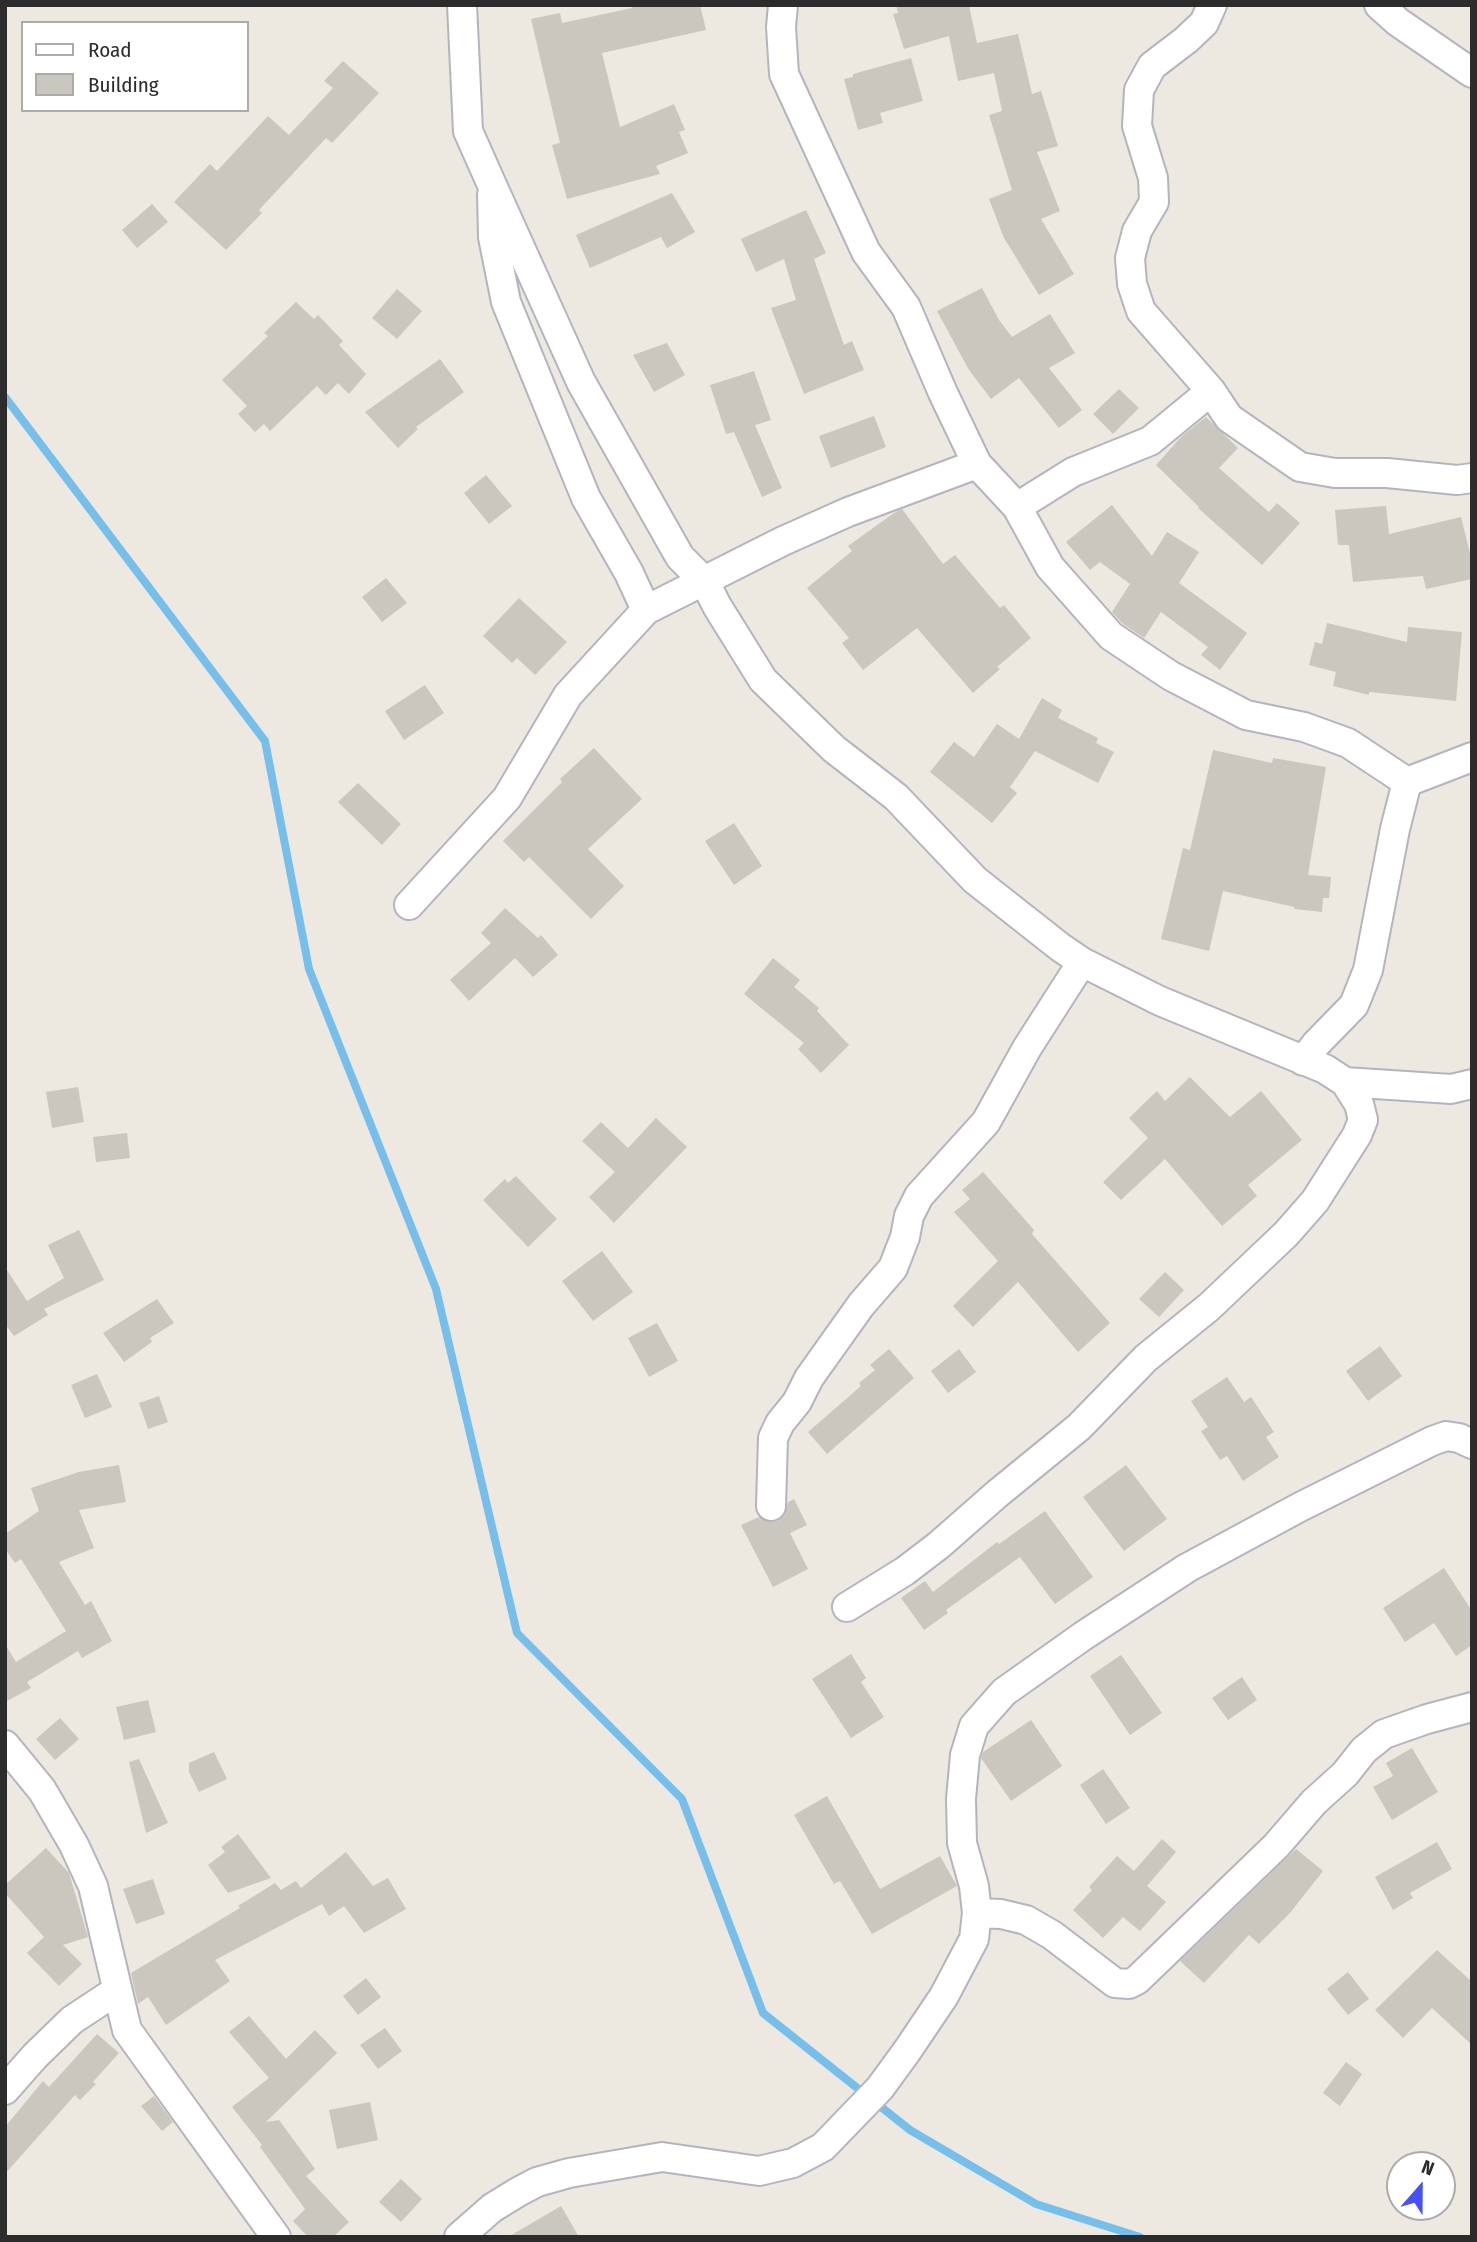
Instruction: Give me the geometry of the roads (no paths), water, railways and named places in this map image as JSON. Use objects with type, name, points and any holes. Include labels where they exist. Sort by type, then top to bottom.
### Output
[{"type":"street","points":[[462,5],[468,131],[492,185],[581,382],[680,557],[705,582],[763,680],[834,749],[896,797],[975,880],[1082,962],[1160,1001],[1325,1069],[1345,1083],[1359,1104],[1363,1120],[1357,1135],[1315,1201],[1286,1234],[1209,1307],[1146,1358],[1079,1427],[939,1545],[905,1571],[847,1607]]},
{"type":"street","points":[[783,5],[781,27],[784,74],[866,252],[906,307],[977,464],[1017,507],[1050,567],[1111,636],[1171,676],[1246,715],[1304,727],[1348,743],[1407,782]]},
{"type":"street","points":[[1212,5],[1204,23],[1152,66],[1139,90],[1137,126],[1153,178],[1154,202],[1137,232],[1130,258],[1132,284],[1141,311],[1211,391],[1228,418],[1300,467],[1335,473],[1387,473],[1457,480],[1472,478]]},
{"type":"street","points":[[1379,5],[1398,22],[1472,73]]},
{"type":"street","points":[[492,185],[493,237],[506,302],[586,498],[629,573],[646,610]]},
{"type":"street","points":[[1017,507],[1073,472],[1150,441],[1211,391]]},
{"type":"street","points":[[410,905],[507,798],[568,695],[646,610],[783,541],[848,512],[977,464]]},
{"type":"street","points":[[1407,782],[1472,757]]},
{"type":"street","points":[[1303,1061],[1354,1004],[1368,970],[1407,782]]},
{"type":"street","points":[[771,1506],[773,1438],[780,1423],[797,1402],[809,1378],[854,1314],[893,1268],[905,1237],[909,1216],[919,1196],[986,1122],[1027,1048],[1082,962]]},
{"type":"street","points":[[1345,1083],[1451,1088],[1472,1084]]},
{"type":"street","points":[[459,2237],[492,2208],[537,2182],[581,2170],[662,2157],[758,2171],[793,2163],[823,2147],[847,2119],[880,2088],[929,2018],[964,1963],[975,1939],[977,1913],[974,1886],[962,1843],[961,1799],[965,1755],[974,1726],[1004,1692],[1187,1568],[1300,1507],[1432,1441],[1446,1436],[1472,1444]]},
{"type":"street","points":[[977,1913],[1001,1914],[1026,1920],[1052,1935],[1115,1983],[1129,1984],[1138,1980],[1276,1846],[1314,1802],[1345,1774],[1364,1750],[1384,1734],[1472,1707]]},
{"type":"street","points":[[5,1745],[42,1790],[74,1845],[93,1886],[127,2030],[276,2237]]},
{"type":"street","points":[[5,2090],[34,2056],[72,2020],[116,1991]]},
{"type":"waterway","points":[[5,397],[265,741],[309,969],[436,1289],[517,1633],[682,1799],[763,2013],[910,2130],[1036,2204],[1140,2237]]}]
